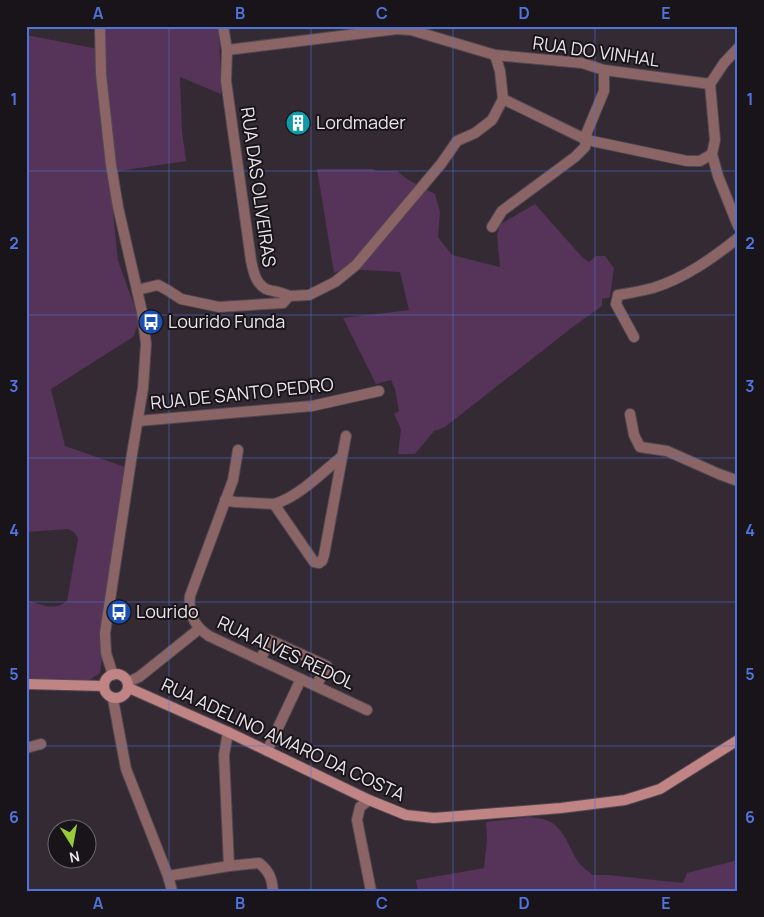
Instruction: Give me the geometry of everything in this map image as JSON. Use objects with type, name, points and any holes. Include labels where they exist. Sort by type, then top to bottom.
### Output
[{"type":"street","points":[[100,26],[101,74],[118,207],[142,312],[146,344],[143,388],[105,633],[106,653],[113,675]]},
{"type":"street","name":"RUA DAS OLIVEIRAS","points":[[223,26],[227,50],[226,81],[250,260],[255,278],[266,289],[280,291],[289,296]]},
{"type":"street","points":[[325,26],[325,38]]},
{"type":"street","name":"RUA DO VINHAL","points":[[227,50],[408,28],[495,55],[582,63],[604,70],[710,84]]},
{"type":"street","points":[[738,48],[724,63],[710,84],[715,140],[712,154],[718,176],[738,226]]},
{"type":"street","points":[[137,290],[158,285],[181,299],[219,307],[283,303],[289,296],[309,295],[335,282],[356,265],[441,164],[457,142],[475,133],[492,120],[503,99],[500,72],[495,55]]},
{"type":"street","points":[[492,227],[502,212],[574,157],[584,147],[587,140],[587,132],[604,91],[604,70]]},
{"type":"street","points":[[503,99],[587,140],[687,161],[700,161],[712,154]]},
{"type":"street","points":[[634,336],[616,304],[618,296],[654,287],[689,272],[738,238]]},
{"type":"street","name":"RUA DE SANTO PEDRO","points":[[138,421],[312,406],[379,391]]},
{"type":"street","points":[[630,414],[634,435],[640,447],[667,451],[738,481]]},
{"type":"street","points":[[274,504],[306,554],[319,564],[324,555],[346,436]]},
{"type":"street","name":"RUA ALVES REDOL","points":[[238,450],[233,480],[190,596],[190,612],[193,620],[199,629],[209,636],[367,710]]},
{"type":"street","points":[[225,500],[274,504],[293,495],[342,456]]},
{"type":"street","points":[[112,699],[124,696],[128,685],[199,629]]},
{"type":"street","points":[[260,660],[270,640],[327,666],[316,686]]},
{"type":"street","points":[[128,685],[125,678],[120,674],[113,675],[105,680],[104,686],[107,695],[112,699],[126,769],[168,876],[172,891]]},
{"type":"street","points":[[267,751],[301,679]]},
{"type":"street","points":[[26,684],[104,686]]},
{"type":"street","name":"RUA ADELINO AMARO DA COSTA","points":[[128,685],[369,800],[406,814],[434,818],[611,803],[660,789],[738,740]]},
{"type":"street","points":[[228,732],[224,755],[229,866]]},
{"type":"street","points":[[26,748],[41,744]]},
{"type":"street","points":[[369,800],[360,807],[357,820],[371,891]]},
{"type":"street","points":[[168,876],[259,863],[272,878],[273,891]]},
{"type":"shaded area","points":[[105,26],[219,26],[221,94],[180,77],[182,132],[186,161],[119,171],[110,183],[118,261],[140,321],[133,337],[51,389],[65,446],[125,467],[100,673],[88,681],[26,681],[26,600],[52,607],[67,601],[78,539],[74,532],[68,529],[26,532],[26,35],[93,48],[104,47]]},
{"type":"shaded area","points":[[317,169],[397,171],[407,179],[435,194],[440,212],[438,237],[452,255],[500,267],[497,236],[499,225],[535,204],[583,258],[589,262],[596,256],[605,256],[614,268],[610,297],[602,299],[602,306],[445,427],[434,431],[415,454],[398,454],[401,429],[394,414],[399,411],[395,389],[391,380],[376,384],[343,318],[409,310],[400,272],[343,269],[334,273]]},
{"type":"shaded area","points":[[528,817],[540,818],[556,826],[565,837],[577,860],[593,875],[683,883],[687,873],[738,860],[738,891],[418,891],[416,880],[484,868],[487,840],[486,822]]},
{"type":"place","name":"Lordmader","points":[[298,123]]},
{"type":"place","name":"Lourido Funda","points":[[151,322]]},
{"type":"place","name":"Lourido","points":[[119,612]]}]
